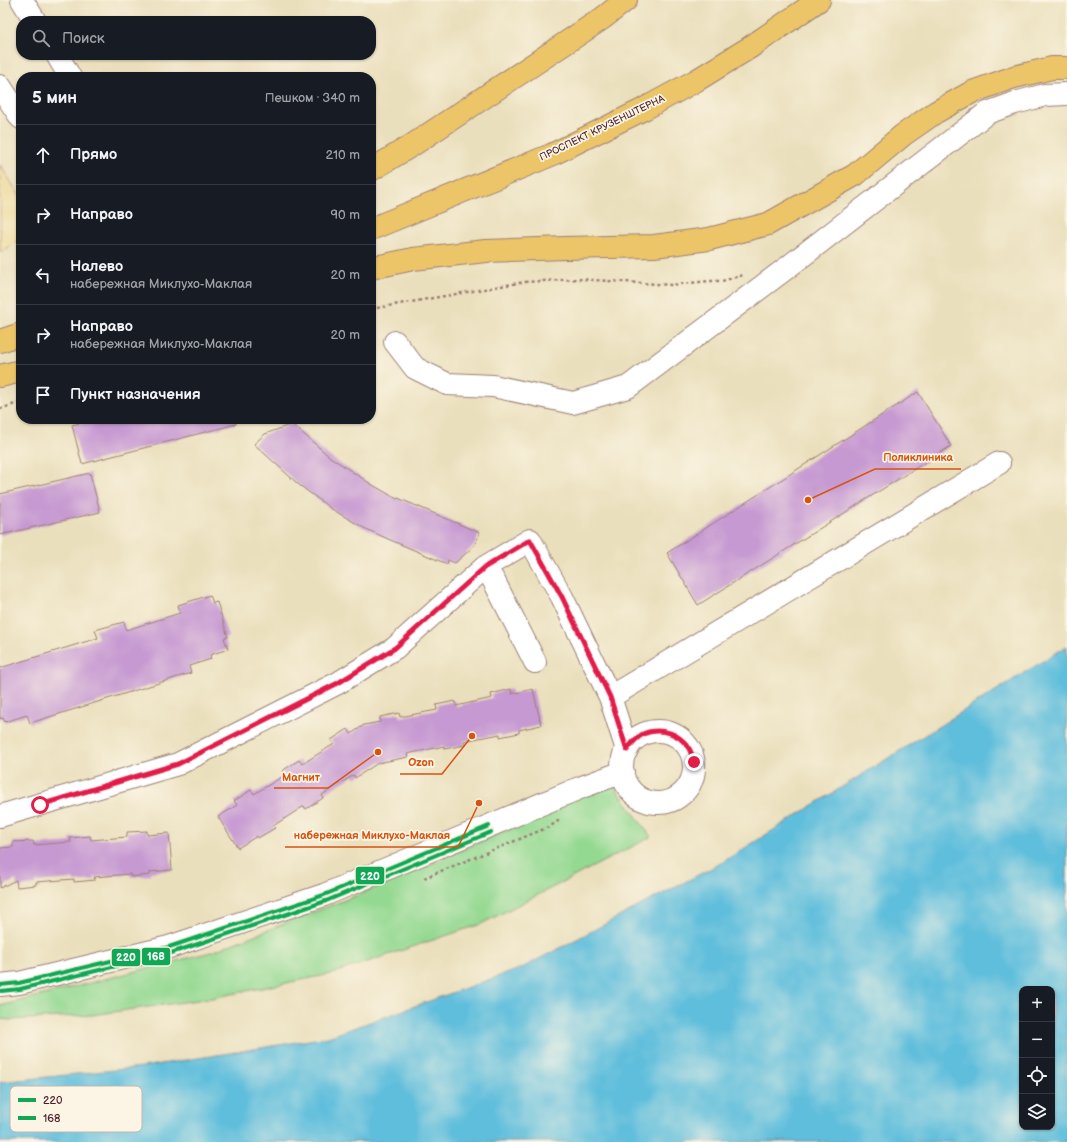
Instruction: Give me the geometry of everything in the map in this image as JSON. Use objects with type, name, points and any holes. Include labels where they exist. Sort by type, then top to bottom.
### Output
[{"type":"main road","points":[[414,144],[603,0]]},
{"type":"main road","points":[[376,167],[414,144],[603,18],[626,0]]},
{"type":"main road","name":"ПРОСПЕКТ КРУЗЕНШТЕРНА","points":[[376,227],[551,155],[644,109],[697,80],[749,48],[819,0]]},
{"type":"main road","points":[[376,267],[414,259],[486,251],[654,246],[709,239],[768,224],[855,175],[903,135],[936,112],[972,92],[1014,77],[1052,68],[1067,68]]},
{"type":"main road","points":[[0,341],[16,336]]},
{"type":"main road","points":[[0,376],[16,371]]},
{"type":"street","points":[[22,0],[32,16]]},
{"type":"street","points":[[60,60],[67,72]]},
{"type":"street","points":[[0,86],[16,110]]},
{"type":"street","points":[[395,342],[415,368],[447,384],[493,386],[572,403],[628,387],[788,267],[987,113],[1014,103],[1045,95],[1067,94]]},
{"type":"street","points":[[610,697],[999,463]]},
{"type":"street","points":[[0,816],[178,764],[338,683],[395,648],[485,567],[530,540],[562,597],[610,697],[627,750]]},
{"type":"street","points":[[485,567],[494,581],[535,662]]},
{"type":"street","points":[[653,731],[665,731],[675,735],[684,742],[691,751],[694,762],[694,773],[690,783],[683,792],[674,799],[663,802],[652,802],[633,792],[626,782],[623,772],[623,761],[627,750],[633,741],[642,734],[653,731]]},
{"type":"street","points":[[0,985],[170,948],[324,895],[582,787],[623,772]]},
{"type":"path","points":[[0,409],[16,404]]},
{"type":"path","points":[[424,878],[549,827],[566,814]]},
{"type":"green space","points":[[612,783],[651,837],[481,924],[331,974],[212,998],[92,1015],[11,1020],[0,1019],[0,1006],[211,952],[386,884]]},
{"type":"sand","points":[[0,165],[16,190],[16,242],[0,253]]},
{"type":"water","points":[[1067,646],[1067,1142],[0,1142],[0,1082],[143,1067],[328,1037],[522,968],[721,863]]},
{"type":"building","points":[[918,392],[951,446],[698,605],[667,553]]},
{"type":"building","points":[[76,424],[236,424],[82,464],[72,425]]},
{"type":"building","points":[[292,424],[330,457],[371,484],[397,499],[398,498],[480,533],[474,546],[455,563],[448,560],[447,564],[364,528],[330,508],[298,484],[254,444],[265,434]]},
{"type":"building","points":[[90,473],[100,512],[0,535],[0,494]]},
{"type":"building","points":[[210,595],[213,603],[217,602],[228,637],[224,638],[228,649],[210,655],[211,659],[189,666],[191,673],[30,723],[27,715],[5,722],[3,718],[0,719],[0,668],[98,638],[95,630],[124,622],[126,630],[180,613],[178,605]]},
{"type":"building","points":[[511,689],[512,694],[533,689],[541,725],[519,730],[519,733],[500,737],[500,734],[464,741],[465,745],[444,749],[444,746],[407,754],[408,757],[378,763],[355,778],[354,775],[322,795],[323,798],[306,809],[304,806],[273,826],[275,828],[258,838],[257,836],[238,848],[218,817],[237,805],[234,801],[251,790],[254,794],[285,775],[282,771],[299,760],[302,764],[334,744],[331,740],[348,729],[351,734],[364,725],[380,722],[380,717],[399,713],[400,717],[437,710],[436,705],[455,701],[456,706],[492,698],[491,694]]},
{"type":"building","points":[[147,831],[147,835],[169,833],[172,870],[150,872],[150,875],[131,877],[130,874],[94,877],[95,880],[74,882],[74,879],[36,882],[36,885],[17,887],[16,880],[0,888],[0,848],[13,847],[13,842],[33,841],[34,845],[71,842],[70,838],[90,836],[91,840],[127,837],[127,832]]},
{"type":"transit line","name":"220","points":[[0,985],[19,983],[169,947],[324,895],[489,826]]},
{"type":"transit line","name":"168","points":[[1,991],[20,989],[171,953],[326,901],[491,832]]},
{"type":"place","name":"Поликлиника","points":[[808,500]]},
{"type":"place","name":"Ozon","points":[[472,736]]},
{"type":"place","name":"Магнит","points":[[378,752]]},
{"type":"place","name":"набережная Миклухо-Маклая","points":[[479,803]]},
{"type":"route","points":[[40,805],[178,764],[338,683],[395,648],[485,567],[530,540],[562,597],[610,697],[627,750],[633,741],[642,734],[653,731],[665,731],[675,735],[684,742],[691,751],[694,762]]}]
